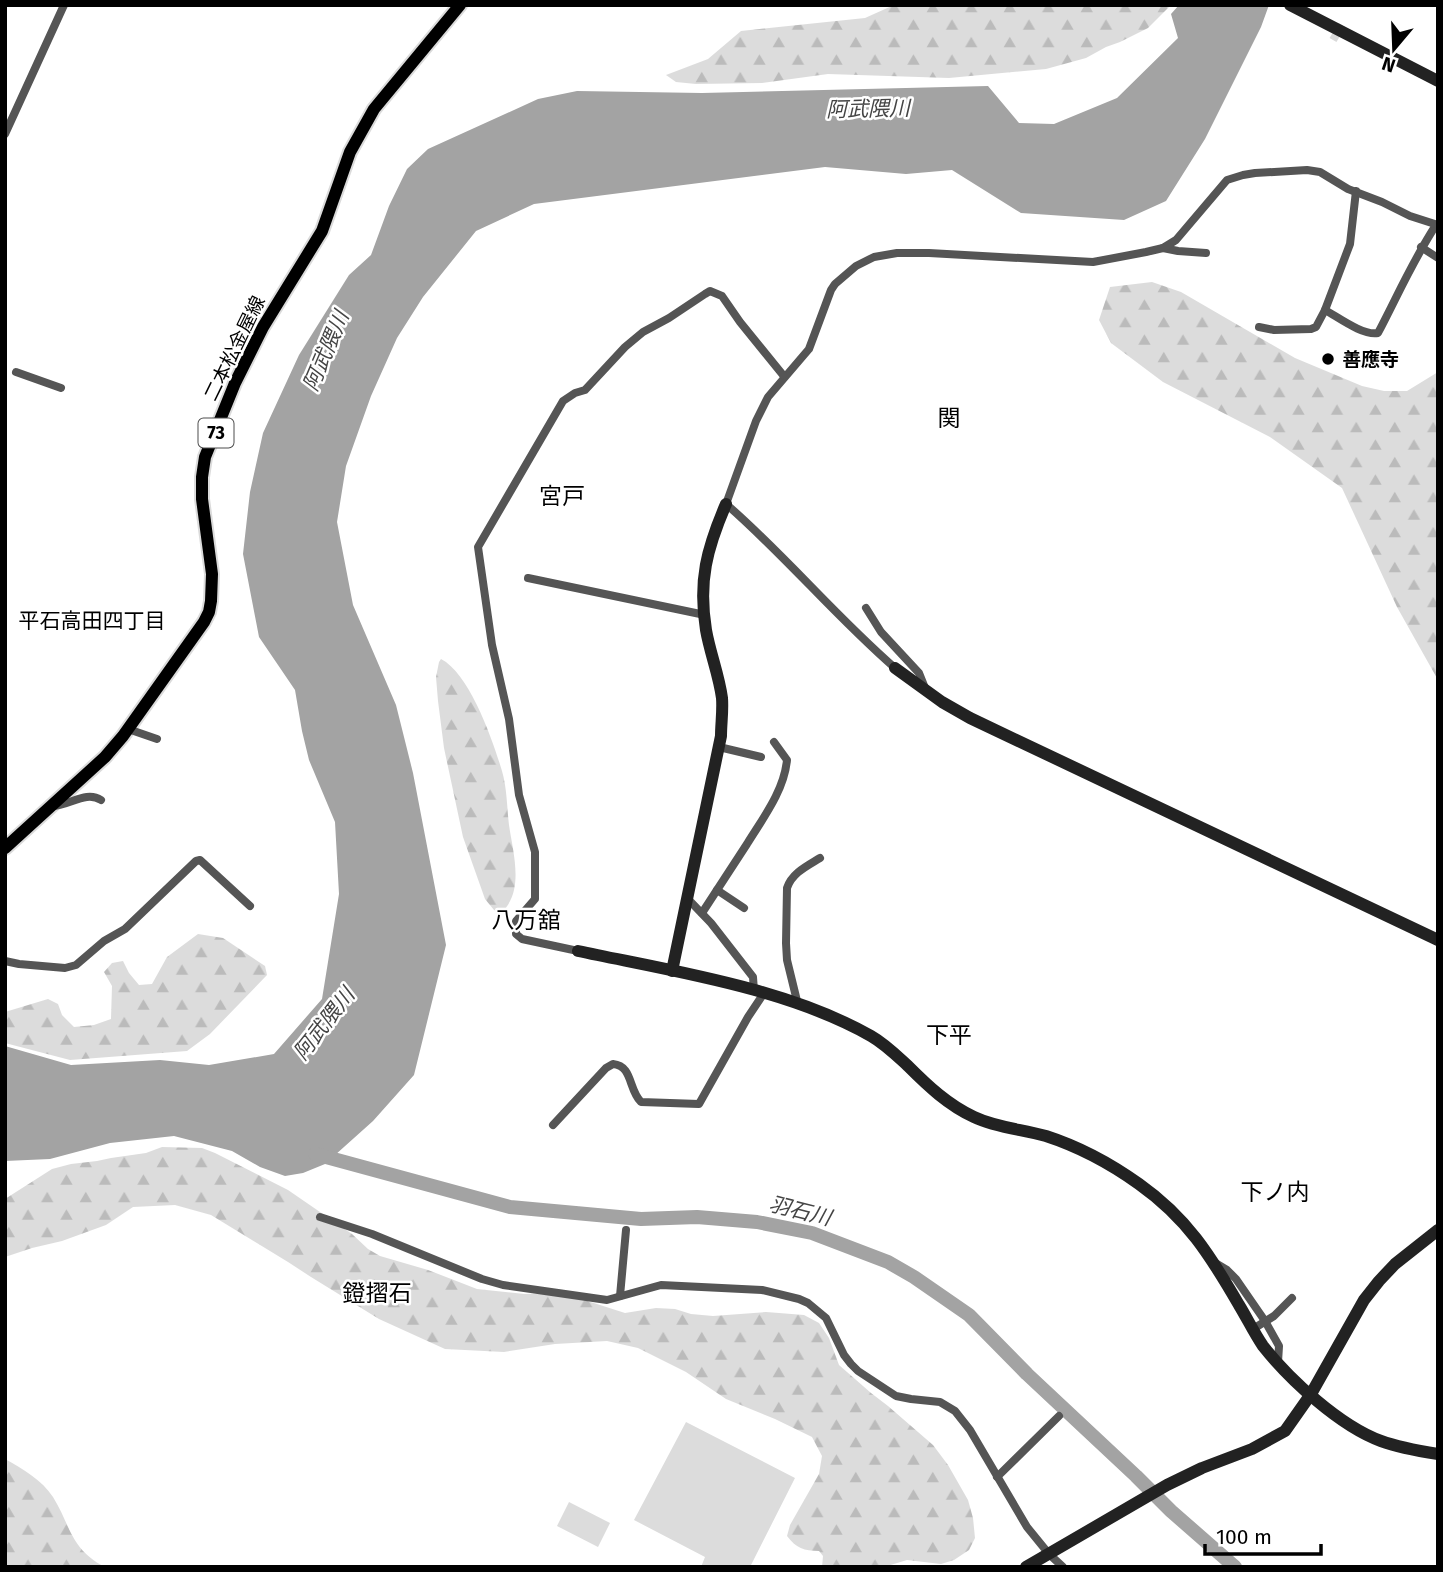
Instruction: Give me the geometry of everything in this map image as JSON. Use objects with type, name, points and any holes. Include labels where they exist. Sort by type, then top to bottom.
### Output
[{"type":"main road","name":"二本松金屋線","points":[[5,848],[104,757],[128,729],[204,622],[211,601],[212,575],[202,499],[202,477],[205,457],[235,383],[263,327],[322,231],[350,152],[374,109],[460,5]]},
{"type":"street","points":[[5,134],[64,5]]},
{"type":"street","points":[[1290,5],[1438,81]]},
{"type":"street","points":[[672,971],[719,747],[722,699],[706,630],[706,557],[756,421],[768,397],[809,349],[826,299],[835,284],[856,266],[874,257],[897,253],[1093,262],[1163,248],[1176,240],[1227,180],[1255,173],[1307,170],[1320,172],[1348,189],[1437,225],[1420,250],[1378,333],[1362,331],[1325,310]]},
{"type":"street","points":[[1259,327],[1274,330],[1316,327],[1350,244],[1356,191]]},
{"type":"street","points":[[1163,248],[1206,253]]},
{"type":"street","points":[[1406,254],[1420,250],[1438,258]]},
{"type":"street","points":[[783,375],[722,296],[710,291],[643,332],[625,347],[585,390],[563,401],[478,547],[492,645],[509,719],[519,795],[535,852],[535,899],[516,921],[516,934],[522,939],[759,992],[838,1019],[875,1038],[948,1103],[976,1118],[1045,1136],[1078,1148],[1111,1166],[1137,1182],[1186,1224],[1215,1263],[1263,1345],[1311,1394],[1340,1419],[1379,1441],[1410,1450],[1438,1454]]},
{"type":"street","points":[[16,372],[61,388]]},
{"type":"street","points":[[726,504],[873,649],[926,691],[970,718],[1438,940]]},
{"type":"street","points":[[528,578],[705,615]]},
{"type":"street","points":[[866,608],[881,632],[919,673],[926,691]]},
{"type":"street","points":[[128,729],[156,739]]},
{"type":"street","points":[[702,914],[767,815],[786,771],[787,760],[774,742]]},
{"type":"street","points":[[719,747],[761,757]]},
{"type":"street","points":[[52,806],[61,806],[94,795],[101,800]]},
{"type":"street","points":[[798,1005],[786,943],[787,887],[794,875],[820,859]]},
{"type":"street","points":[[5,961],[65,968],[76,965],[104,941],[125,929],[200,860],[250,906]]},
{"type":"street","points":[[717,890],[744,908]]},
{"type":"street","points":[[553,1125],[606,1068],[613,1064],[626,1069],[635,1097],[640,1102],[699,1104],[748,1017],[759,992],[753,977],[711,923],[687,898]]},
{"type":"street","points":[[320,1217],[372,1234],[503,1285],[607,1300],[661,1285],[762,1290],[808,1303],[826,1318],[844,1355],[858,1371],[896,1396],[940,1402],[955,1411],[970,1430],[1027,1527],[1063,1567]]},
{"type":"street","points":[[620,1296],[626,1230]]},
{"type":"street","points":[[1026,1567],[1165,1486],[1279,1436],[1292,1424],[1311,1394],[1364,1300],[1395,1264],[1438,1230]]},
{"type":"street","points":[[1215,1263],[1236,1279],[1265,1321],[1279,1346],[1278,1362]]},
{"type":"street","points":[[1253,1329],[1274,1316],[1292,1298]]},
{"type":"street","points":[[997,1477],[1059,1416]]},
{"type":"green space","points":[[894,5],[1171,5],[1148,28],[1086,58],[1046,69],[949,78],[828,74],[762,83],[696,84],[676,82],[666,75],[708,59],[741,31],[865,18]]},
{"type":"green space","points":[[1152,282],[1181,292],[1295,358],[1362,386],[1384,391],[1407,391],[1438,372],[1438,680],[1397,607],[1342,488],[1270,437],[1163,382],[1111,343],[1099,320],[1110,287]]},
{"type":"green space","points":[[441,659],[452,667],[471,693],[504,778],[516,871],[513,894],[501,913],[494,910],[485,899],[463,837],[444,748],[438,701],[436,677]]},
{"type":"green space","points":[[198,934],[223,938],[265,966],[267,975],[210,1034],[187,1051],[70,1060],[5,1043],[5,1012],[48,999],[58,1004],[62,1015],[74,1027],[94,1025],[111,1019],[112,986],[104,972],[112,963],[123,961],[139,985],[152,984],[167,957]]},
{"type":"green space","points":[[162,1147],[202,1148],[215,1153],[288,1190],[380,1256],[428,1270],[477,1289],[572,1296],[625,1313],[656,1308],[713,1316],[766,1312],[804,1315],[819,1323],[829,1338],[839,1365],[933,1445],[968,1500],[975,1538],[969,1550],[954,1560],[941,1564],[907,1560],[884,1567],[822,1567],[823,1556],[819,1551],[801,1548],[787,1536],[790,1525],[819,1474],[822,1456],[812,1437],[726,1399],[686,1372],[638,1348],[607,1341],[555,1344],[504,1352],[445,1349],[379,1319],[211,1215],[175,1205],[133,1207],[106,1225],[5,1257],[5,1199],[52,1169],[146,1153]]},
{"type":"green space","points":[[686,1422],[795,1478],[750,1567],[701,1567],[705,1557],[634,1520]]},
{"type":"green space","points":[[5,1459],[43,1485],[53,1497],[78,1545],[93,1560],[105,1567],[5,1567]]},
{"type":"green space","points":[[569,1502],[610,1523],[598,1547],[557,1526]]},
{"type":"water","name":"阿武隈川","points":[[1179,5],[1269,5],[1261,27],[1205,139],[1166,201],[1124,220],[1021,213],[952,170],[906,174],[825,167],[534,204],[476,231],[423,297],[397,338],[371,396],[346,466],[337,522],[353,605],[396,705],[413,773],[446,945],[414,1075],[373,1121],[325,1164],[303,1173],[285,1176],[260,1167],[232,1151],[174,1136],[110,1143],[50,1159],[5,1161],[5,1046],[71,1065],[160,1060],[209,1065],[274,1054],[322,999],[339,894],[335,822],[309,760],[295,690],[259,637],[243,554],[250,492],[263,433],[299,355],[349,275],[371,255],[389,206],[407,169],[428,149],[538,99],[577,91],[702,93],[988,86],[1019,123],[1054,124],[1117,98],[1178,38],[1171,14]]},
{"type":"waterway","name":"羽石川","points":[[315,1154],[510,1207],[641,1219],[697,1217],[757,1222],[812,1233],[888,1262],[969,1315],[1171,1511],[1235,1567]]},
{"type":"tunnel","points":[[1333,40],[1342,25]]},
{"type":"place","name":"善應寺","points":[[1328,359]]},
{"type":"district","name":"関","points":[[949,418]]},
{"type":"district","name":"宮戸","points":[[562,496]]},
{"type":"district","name":"平石高田四丁目","points":[[92,621]]},
{"type":"district","name":"八万舘","points":[[526,920]]},
{"type":"district","name":"下平","points":[[949,1035]]},
{"type":"district","name":"下ノ内","points":[[1275,1192]]},
{"type":"district","name":"鐙摺石","points":[[377,1293]]}]
